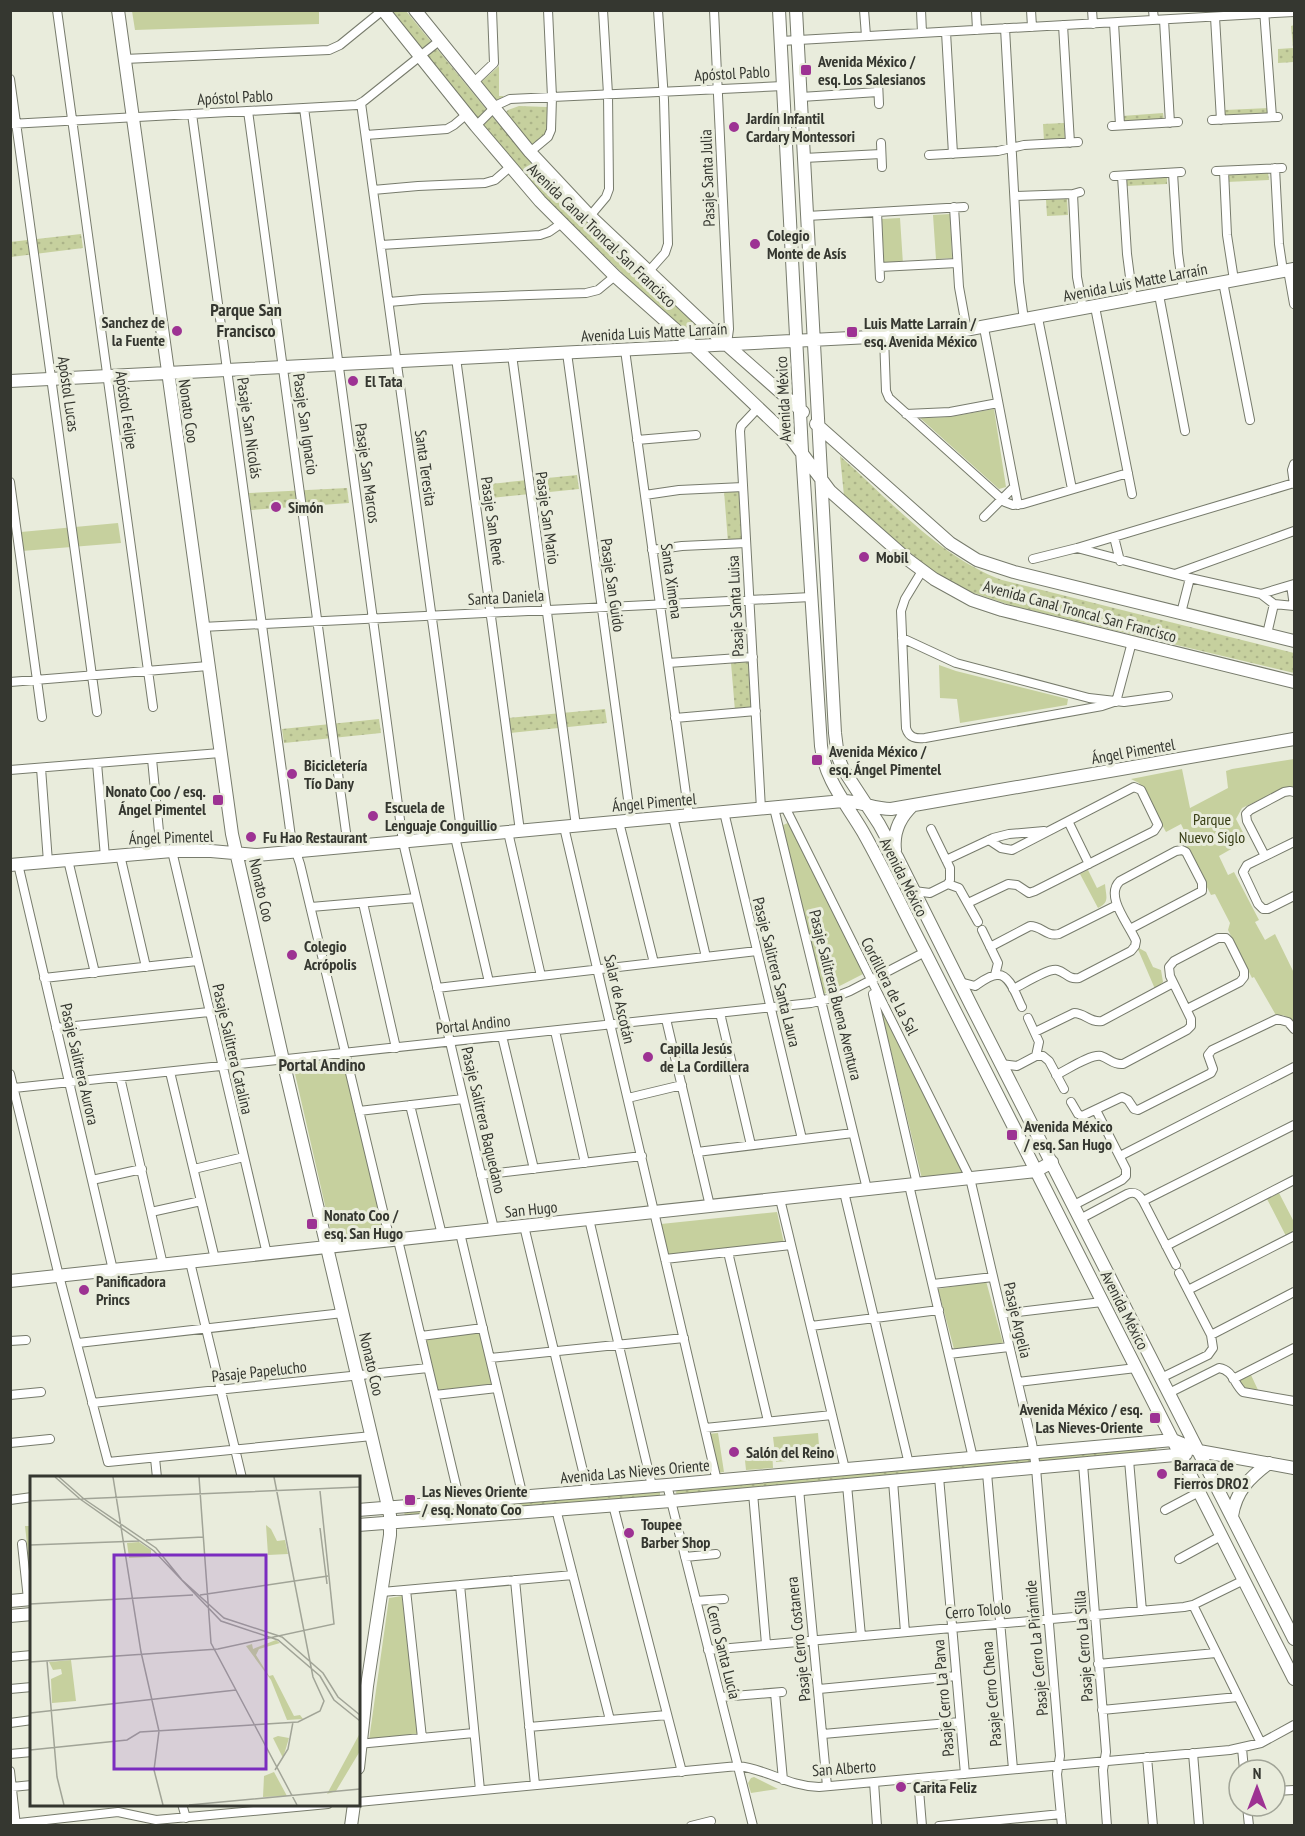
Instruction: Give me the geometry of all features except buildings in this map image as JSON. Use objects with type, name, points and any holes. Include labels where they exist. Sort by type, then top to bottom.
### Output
[{"type":"street","name":"Apóstol Felipe","points":[[57,10],[153,707]]},
{"type":"street","name":"Nonato Coo","points":[[118,10],[229,816],[283,1060],[391,1522],[360,1744]]},
{"type":"street","points":[[124,59],[329,50],[340,45],[383,10]]},
{"type":"street","name":"Avenida Canal Troncal San Francisco","points":[[383,10],[528,188],[615,276],[693,346],[802,451],[830,491],[922,571],[958,594],[987,605],[1294,682]]},
{"type":"street","name":"Avenida Canal Troncal San Francisco","points":[[415,10],[530,152],[590,216],[750,365],[950,543],[985,563],[1014,572],[1294,641]]},
{"type":"street","points":[[473,83],[494,63],[492,10]]},
{"type":"street","points":[[530,152],[550,132],[552,97],[548,10]]},
{"type":"street","points":[[590,216],[604,200],[609,189],[608,94],[603,10]]},
{"type":"street","points":[[649,271],[668,247],[658,10]]},
{"type":"street","name":"Pasaje Santa Julia","points":[[714,10],[729,329],[727,344]]},
{"type":"street","name":"Avenida México","points":[[779,10],[802,451],[821,753],[830,780],[864,835],[925,952],[1294,1679]]},
{"type":"street","name":"Avenida México","points":[[796,10],[837,748],[843,769],[896,855],[1294,1639]]},
{"type":"street","points":[[864,10],[866,36]]},
{"type":"street","points":[[921,10],[922,33]]},
{"type":"street","points":[[976,10],[977,30]]},
{"type":"street","points":[[1031,10],[1032,27]]},
{"type":"street","points":[[1092,10],[1093,24]]},
{"type":"street","points":[[1153,10],[1154,20]]},
{"type":"street","points":[[1211,15],[1216,120],[1275,117],[1264,12]]},
{"type":"street","points":[[781,41],[1294,12]]},
{"type":"street","points":[[1114,22],[1116,126],[1174,122],[1164,20]]},
{"type":"street","points":[[929,155],[999,151],[1024,145],[1074,142],[1063,25]]},
{"type":"street","points":[[1005,28],[1024,321]]},
{"type":"street","points":[[946,32],[952,154]]},
{"type":"street","points":[[361,103],[439,41]]},
{"type":"street","name":"Apóstol Lucas","points":[[10,79],[14,124],[52,379],[97,712]]},
{"type":"street","points":[[878,81],[879,104]]},
{"type":"street","name":"Apóstol Pablo","points":[[476,126],[501,102],[510,99],[783,86]]},
{"type":"street","points":[[801,97],[878,92]]},
{"type":"street","name":"Apóstol Pablo","points":[[14,124],[361,103]]},
{"type":"street","name":"Santa Teresita","points":[[361,103],[432,616],[459,837],[489,982]]},
{"type":"street","name":"Pasaje San Marcos","points":[[304,108],[403,842]]},
{"type":"street","name":"Pasaje San Ignacio","points":[[248,111],[348,847]]},
{"type":"street","name":"Pasaje San Nicolás","points":[[192,114],[291,837],[311,908],[359,1111],[421,1336],[460,1502]]},
{"type":"street","points":[[366,135],[447,129],[467,114]]},
{"type":"street","points":[[881,142],[882,166]]},
{"type":"street","points":[[804,158],[881,154]]},
{"type":"street","points":[[373,190],[485,183],[495,180],[510,167]]},
{"type":"street","points":[[1250,420],[1229,281],[1220,171],[1278,168],[1279,244],[1289,270],[1294,304]]},
{"type":"street","points":[[1133,300],[1118,176],[1177,173],[1178,253],[1183,290]]},
{"type":"street","points":[[1015,196],[1076,193],[1077,277],[1089,308],[1132,495]]},
{"type":"street","points":[[954,207],[959,287],[967,331]]},
{"type":"street","points":[[807,216],[964,207]]},
{"type":"street","points":[[877,212],[880,278]]},
{"type":"street","points":[[381,245],[540,235],[562,223]]},
{"type":"street","points":[[879,267],[957,263]]},
{"type":"street","name":"Avenida Luis Matte Larraín","points":[[10,381],[937,334],[1024,321],[1289,270]]},
{"type":"street","points":[[389,302],[586,293],[598,290],[615,276]]},
{"type":"street","points":[[1159,295],[1185,431]]},
{"type":"street","points":[[1038,318],[1072,489]]},
{"type":"street","points":[[984,328],[1017,505]]},
{"type":"street","points":[[884,337],[886,391],[889,398],[1009,504],[1017,505],[1128,473]]},
{"type":"street","points":[[750,365],[753,351],[758,343]]},
{"type":"street","name":"Santa Ximena","points":[[625,350],[689,816]]},
{"type":"street","name":"Pasaje San Guido","points":[[567,353],[601,607],[625,822],[654,963]]},
{"type":"street","name":"Pasaje San Mario","points":[[512,356],[570,827]]},
{"type":"street","name":"Pasaje San René","points":[[456,358],[490,613],[514,832],[541,976]]},
{"type":"street","points":[[906,414],[950,412],[998,404]]},
{"type":"street","name":"Pasaje Santa Luisa","points":[[758,408],[740,428],[761,809]]},
{"type":"street","points":[[637,440],[696,435]]},
{"type":"street","points":[[1033,559],[1294,483],[1292,471],[1294,464]]},
{"type":"street","points":[[10,482],[42,717]]},
{"type":"street","points":[[645,495],[679,490],[743,487]]},
{"type":"street","points":[[984,517],[1014,487]]},
{"type":"street","points":[[1174,574],[1294,531]]},
{"type":"street","points":[[1114,537],[1120,561]]},
{"type":"street","points":[[652,550],[746,543]]},
{"type":"street","points":[[1077,548],[1120,561],[1261,594],[1274,604],[1294,606],[1293,585],[1261,594]]},
{"type":"street","points":[[1181,613],[1201,563]]},
{"type":"street","points":[[922,571],[903,603],[901,611],[906,728],[910,735],[925,738],[1115,702],[1168,696]]},
{"type":"street","name":"Santa Daniela","points":[[202,627],[811,597]]},
{"type":"street","points":[[1267,634],[1274,604]]},
{"type":"street","points":[[903,638],[956,663],[1089,698],[1115,702]]},
{"type":"street","points":[[1115,702],[1132,642]]},
{"type":"street","points":[[668,663],[753,657]]},
{"type":"street","points":[[10,682],[208,666]]},
{"type":"street","points":[[675,718],[756,711]]},
{"type":"street","name":"Ángel Pimentel","points":[[14,864],[166,852],[211,851],[257,855],[843,801],[891,809],[1294,739]]},
{"type":"street","points":[[10,770],[220,753]]},
{"type":"street","name":"Pasaje Salitrera Catalina","points":[[152,759],[166,852],[197,961],[267,1254]]},
{"type":"street","points":[[97,763],[105,857]]},
{"type":"street","points":[[41,768],[48,862]]},
{"type":"street","points":[[968,903],[1008,884],[1017,885],[1026,892],[1032,892],[1155,831],[1158,827],[1141,790],[1137,787],[1012,850],[1004,850],[989,840]]},
{"type":"street","points":[[1265,856],[1247,821],[1246,814],[1284,792],[1294,792]]},
{"type":"street","points":[[896,855],[894,847],[896,831],[903,817],[913,806]]},
{"type":"street","name":"Cordillera de La Sal","points":[[780,807],[970,1178]]},
{"type":"street","name":"Pasaje Salitrera Buena Aventura","points":[[780,807],[822,1001],[867,1189]]},
{"type":"street","name":"Pasaje Salitrera Santa Laura","points":[[724,812],[802,1139]]},
{"type":"street","points":[[673,817],[706,957]]},
{"type":"street","points":[[1068,821],[1089,864]]},
{"type":"street","name":"Salar de Ascotán","points":[[570,827],[598,969],[717,1481]]},
{"type":"street","points":[[931,829],[951,872],[948,884]]},
{"type":"street","points":[[946,860],[989,840],[1009,834],[1050,830]]},
{"type":"street","name":"Pasaje Salitrera Baquedano","points":[[403,842],[494,1229]]},
{"type":"street","points":[[1294,842],[1246,865],[1243,869],[1259,906],[1268,909],[1294,896]]},
{"type":"street","points":[[1013,989],[1052,970],[1060,971],[1071,978],[1079,978],[1131,951],[1136,941],[1117,905],[1113,890],[1120,881],[1182,850],[1187,854],[1202,883],[1202,891],[1130,929]]},
{"type":"street","points":[[120,855],[146,967]]},
{"type":"street","points":[[68,860],[95,973]]},
{"type":"street","name":"Pasaje Salitrera Aurora","points":[[14,864],[44,978],[113,1270]]},
{"type":"street","points":[[914,891],[930,893],[948,884],[959,888],[998,963],[995,975]]},
{"type":"street","points":[[925,914],[930,893]]},
{"type":"street","points":[[311,908],[416,898]]},
{"type":"street","points":[[363,903],[396,1048]]},
{"type":"street","points":[[990,946],[1030,926],[1049,935],[1059,934],[1117,905]]},
{"type":"street","points":[[1056,1075],[1094,1056],[1116,1064],[1126,1062],[1187,1030],[1191,1022],[1169,970],[1174,961],[1221,937],[1228,939],[1244,971],[1242,980],[1187,1010]]},
{"type":"street","points":[[437,988],[757,951]]},
{"type":"street","name":"Portal Andino","points":[[14,1088],[822,1001],[841,995],[925,952]]},
{"type":"street","points":[[44,978],[197,961]]},
{"type":"street","points":[[959,982],[975,986],[995,975],[1006,978],[1022,1007]]},
{"type":"street","points":[[870,980],[933,1284],[973,1458]]},
{"type":"street","points":[[1035,1032],[1074,1013],[1080,1013],[1095,1022],[1102,1021],[1173,983]]},
{"type":"street","points":[[971,1005],[975,986]]},
{"type":"street","points":[[56,1028],[209,1012]]},
{"type":"street","points":[[720,1013],[751,1145]]},
{"type":"street","points":[[1028,1018],[1039,1042],[1036,1056]]},
{"type":"street","points":[[666,1019],[710,1206]]},
{"type":"street","points":[[1071,1102],[1080,1115],[1084,1116],[1122,1097],[1128,1100],[1134,1109],[1140,1110],[1211,1073],[1213,1069],[1208,1055],[1212,1050],[1277,1020],[1288,1022],[1294,1029]]},
{"type":"street","points":[[555,1031],[585,1163]]},
{"type":"street","points":[[502,1036],[534,1169]]},
{"type":"street","points":[[1001,1064],[1017,1066],[1036,1056],[1046,1058],[1064,1089]]},
{"type":"street","points":[[1013,1087],[1017,1066]]},
{"type":"street","points":[[1120,1156],[1294,1067]]},
{"type":"street","points":[[170,1072],[215,1259]]},
{"type":"street","points":[[10,1074],[59,1276],[108,1462],[372,1436]]},
{"type":"street","points":[[120,1077],[164,1265]]},
{"type":"street","points":[[628,1098],[682,1085]]},
{"type":"street","points":[[359,1111],[463,1099]]},
{"type":"street","points":[[410,1105],[442,1235]]},
{"type":"street","points":[[1074,1205],[1124,1179],[1126,1171],[1096,1110]]},
{"type":"street","points":[[1143,1201],[1294,1125]]},
{"type":"street","points":[[697,1152],[853,1133]]},
{"type":"street","points":[[481,1175],[642,1156]]},
{"type":"street","points":[[194,1169],[244,1157]]},
{"type":"street","name":"San Hugo","points":[[10,1281],[1036,1171],[1052,1162]]},
{"type":"street","points":[[92,1180],[141,1169]]},
{"type":"street","name":"Pasaje Argelia","points":[[970,1178],[1036,1468]]},
{"type":"street","points":[[1166,1246],[1294,1180]]},
{"type":"street","points":[[844,1192],[909,1464]]},
{"type":"street","points":[[1080,1219],[1129,1193],[1137,1194],[1143,1201],[1178,1269],[1211,1335],[1214,1348],[1208,1355],[1161,1378]]},
{"type":"street","points":[[780,1199],[845,1469]]},
{"type":"street","points":[[152,1212],[201,1201]]},
{"type":"street","points":[[589,1219],[652,1486]]},
{"type":"street","points":[[524,1226],[588,1492]]},
{"type":"street","points":[[460,1233],[523,1497]]},
{"type":"street","points":[[1188,1290],[1294,1236]]},
{"type":"street","points":[[665,1259],[791,1245]]},
{"type":"street","points":[[728,1252],[768,1421]]},
{"type":"street","points":[[190,1262],[242,1476]]},
{"type":"street","points":[[933,1284],[993,1277]]},
{"type":"street","points":[[1211,1335],[1294,1292]]},
{"type":"street","points":[[1002,1314],[1102,1302]]},
{"type":"street","points":[[811,1326],[939,1310]]},
{"type":"street","points":[[78,1342],[343,1313]]},
{"type":"street","points":[[421,1336],[483,1328]]},
{"type":"street","points":[[490,1358],[684,1338]]},
{"type":"street","points":[[10,1341],[26,1340]]},
{"type":"street","points":[[949,1354],[1009,1347]]},
{"type":"street","points":[[1233,1379],[1294,1348]]},
{"type":"street","name":"Pasaje Papelucho","points":[[92,1403],[428,1368]]},
{"type":"street","points":[[1017,1382],[1136,1368]]},
{"type":"street","points":[[1169,1393],[1216,1368],[1226,1369],[1238,1388],[1246,1393],[1294,1401]]},
{"type":"street","points":[[435,1395],[497,1388]]},
{"type":"street","points":[[10,1395],[41,1392]]},
{"type":"street","points":[[705,1428],[832,1415]]},
{"type":"street","points":[[10,1443],[50,1439]]},
{"type":"street","name":"Avenida Las Nieves Oriente","points":[[360,1510],[717,1481],[1173,1440],[1199,1451],[1294,1468]]},
{"type":"street","name":"Avenida Las Nieves Oriente","points":[[360,1525],[753,1494],[1129,1460],[1199,1451]]},
{"type":"street","points":[[155,1458],[157,1476]]},
{"type":"street","points":[[1129,1460],[1142,1611]]},
{"type":"street","points":[[1232,1516],[1236,1499],[1243,1486],[1269,1463]]},
{"type":"street","name":"Pasaje Cerro La Silla","points":[[1083,1464],[1106,1752],[1103,1770],[1107,1826]]},
{"type":"street","name":"Pasaje Cerro La Pirámide","points":[[1036,1468],[1060,1755],[1057,1774],[1062,1826]]},
{"type":"street","name":"Pasaje Cerro Chena","points":[[987,1473],[1013,1769]]},
{"type":"street","name":"Pasaje Cerro La Parva","points":[[939,1477],[965,1774]]},
{"type":"street","points":[[893,1481],[905,1632]]},
{"type":"street","name":"Cerro Santa Lucía","points":[[666,1485],[753,1826]]},
{"type":"street","points":[[847,1485],[861,1636]]},
{"type":"street","name":"Pasaje Cerro Costanera","points":[[799,1489],[827,1786]]},
{"type":"street","points":[[1165,1510],[1199,1492]]},
{"type":"street","points":[[753,1494],[766,1644]]},
{"type":"street","points":[[10,1500],[30,1497]]},
{"type":"street","points":[[614,1505],[682,1772]]},
{"type":"street","points":[[556,1509],[610,1720]]},
{"type":"street","points":[[1179,1559],[1221,1536]]},
{"type":"street","points":[[10,1601],[30,1599],[22,1545]]},
{"type":"street","points":[[685,1557],[716,1554]]},
{"type":"street","points":[[382,1592],[573,1575]]},
{"type":"street","points":[[515,1580],[535,1785]]},
{"type":"street","name":"Cerro Tololo","points":[[708,1650],[1192,1605],[1244,1580]]},
{"type":"street","points":[[460,1585],[480,1790]]},
{"type":"street","points":[[406,1590],[422,1738]]},
{"type":"street","points":[[696,1601],[724,1599]]},
{"type":"street","points":[[1192,1605],[1261,1743]]},
{"type":"street","points":[[10,1616],[30,1614]]},
{"type":"street","points":[[1098,1664],[1216,1653]]},
{"type":"street","points":[[10,1657],[30,1655]]},
{"type":"street","points":[[819,1689],[956,1676]]},
{"type":"street","points":[[10,1689],[30,1687]]},
{"type":"street","points":[[721,1697],[779,1692],[783,1780]]},
{"type":"street","points":[[1102,1710],[1238,1697]]},
{"type":"street","points":[[529,1727],[668,1715]]},
{"type":"street","points":[[10,1723],[30,1720]]},
{"type":"street","points":[[822,1734],[960,1722]]},
{"type":"street","name":"San Alberto","points":[[360,1802],[738,1767],[752,1768],[810,1787],[827,1786],[1242,1748],[1261,1743],[1294,1725]]},
{"type":"street","points":[[360,1744],[474,1733]]},
{"type":"street","points":[[1242,1748],[1243,1758]]},
{"type":"street","points":[[10,1754],[30,1752]]},
{"type":"street","points":[[1193,1753],[1199,1826]]},
{"type":"street","points":[[1147,1757],[1153,1826]]},
{"type":"street","points":[[10,1771],[14,1824],[117,1808],[150,1823],[308,1806]]},
{"type":"street","points":[[918,1778],[922,1826]]},
{"type":"street","points":[[874,1782],[877,1826]]},
{"type":"street","points":[[12,1787],[30,1785]]},
{"type":"street","points":[[183,1806],[186,1818]]},
{"type":"street","points":[[351,1826],[354,1806]]},
{"type":"street","points":[[939,1826],[1061,1814]]},
{"type":"street","points":[[691,1826],[711,1821]]},
{"type":"green space","points":[[132,11],[319,11],[319,24],[135,30]]},
{"type":"green space","points":[[390,11],[406,11],[495,120],[547,178],[710,334],[691,339],[531,185]]},
{"type":"green space","points":[[1294,25],[1294,62],[1278,63],[1278,49],[1293,48],[1291,26]]},
{"type":"green space","points":[[499,66],[499,96],[504,96],[496,102],[480,83]]},
{"type":"green space","points":[[519,106],[547,107],[547,134],[534,148],[505,113]]},
{"type":"green space","points":[[1269,108],[1269,115],[1225,117],[1225,110]]},
{"type":"green space","points":[[1163,113],[1164,120],[1122,123],[1122,116]]},
{"type":"green space","points":[[1064,123],[1065,139],[1044,141],[1043,124]]},
{"type":"green space","points":[[1268,173],[1269,180],[1227,182],[1227,175]]},
{"type":"green space","points":[[1167,177],[1167,184],[1126,186],[1125,179]]},
{"type":"green space","points":[[1067,199],[1068,215],[1047,216],[1046,200]]},
{"type":"green space","points":[[950,214],[952,258],[936,259],[933,215]]},
{"type":"green space","points":[[900,218],[903,264],[884,265],[882,219]]},
{"type":"green space","points":[[81,234],[83,248],[11,257],[10,242]]},
{"type":"green space","points":[[994,409],[1006,487],[999,489],[920,418],[949,417]]},
{"type":"green space","points":[[840,456],[916,526],[979,570],[1002,580],[1294,653],[1294,673],[1013,606],[949,583],[928,568],[844,496]]},
{"type":"green space","points":[[577,475],[579,489],[481,499],[480,485]]},
{"type":"green space","points":[[347,488],[349,503],[251,510],[249,493]]},
{"type":"green space","points":[[724,491],[740,492],[743,539],[728,542]]},
{"type":"green space","points":[[118,523],[121,543],[22,551],[21,532]]},
{"type":"green space","points":[[749,662],[754,707],[735,711],[731,663]]},
{"type":"green space","points":[[939,665],[1068,699],[1067,705],[960,723],[957,699],[940,698]]},
{"type":"green space","points":[[605,709],[607,723],[510,733],[508,718]]},
{"type":"green space","points":[[379,719],[381,733],[284,743],[282,729]]},
{"type":"green space","name":"Parque Nuevo Siglo","points":[[1294,759],[1294,788],[1283,789],[1242,808],[1236,819],[1247,840],[1219,856],[1228,875],[1234,872],[1259,920],[1255,922],[1265,940],[1275,934],[1294,973],[1294,1021],[1283,1015],[1277,1017],[1254,977],[1252,978],[1228,930],[1230,923],[1215,894],[1211,895],[1185,844],[1189,841],[1181,824],[1166,832],[1139,783],[1131,779],[1182,769],[1190,808],[1228,788],[1226,771]]},
{"type":"green space","points":[[788,823],[865,973],[822,995],[783,825]]},
{"type":"green space","points":[[1088,870],[1097,888],[1105,884],[1106,901],[1098,908],[1080,874]]},
{"type":"green space","points":[[1137,947],[1146,952],[1153,967],[1161,970],[1163,982],[1155,989]]},
{"type":"green space","points":[[881,1010],[966,1175],[922,1179]]},
{"type":"green space","points":[[342,1059],[384,1231],[332,1236],[293,1065]]},
{"type":"green space","points":[[1279,1193],[1294,1222],[1294,1231],[1286,1236],[1267,1199]]},
{"type":"green space","points":[[777,1212],[784,1243],[667,1256],[661,1224]]},
{"type":"green space","points":[[986,1281],[1003,1343],[954,1349],[938,1289]]},
{"type":"green space","points":[[477,1332],[481,1335],[492,1382],[490,1386],[441,1391],[437,1388],[426,1339]]},
{"type":"green space","points":[[1251,1375],[1258,1390],[1242,1387],[1239,1381]]},
{"type":"green space","points":[[718,1433],[724,1472],[717,1473],[707,1434]]},
{"type":"green space","points":[[818,1433],[820,1458],[776,1462],[773,1437]]},
{"type":"green space","points":[[1155,1445],[1157,1451],[1038,1464],[1037,1457]]},
{"type":"green space","points":[[772,1449],[773,1468],[746,1470],[744,1451]]},
{"type":"green space","points":[[1032,1457],[1033,1465],[678,1497],[676,1493],[677,1489]]},
{"type":"green space","points":[[658,1490],[660,1498],[405,1517],[404,1511]]},
{"type":"green space","points":[[25,1526],[30,1526],[30,1587],[28,1587],[25,1553],[28,1553]]},
{"type":"green space","points":[[402,1596],[418,1735],[369,1740],[389,1598]]},
{"type":"green space","points":[[754,1777],[778,1789],[751,1793],[748,1783]]},
{"type":"place","name":"Avenida México / esq. Los Salesianos","points":[[806,70]]},
{"type":"place","name":"Jardín Infantil Cardary Montessori","points":[[734,127]]},
{"type":"place","name":"Colegio Monte de Asís","points":[[755,244]]},
{"type":"place","name":"Sanchez de la Fuente","points":[[177,331]]},
{"type":"place","name":"Luis Matte Larraín / esq. Avenida México","points":[[852,332]]},
{"type":"place","name":"El Tata","points":[[353,381]]},
{"type":"place","name":"Simón","points":[[276,507]]},
{"type":"place","name":"Mobil","points":[[864,557]]},
{"type":"place","name":"Avenida México / esq. Ángel Pimentel","points":[[817,760]]},
{"type":"place","name":"Bicicletería Tío Dany","points":[[292,774]]},
{"type":"place","name":"Nonato Coo / esq. Ángel Pimentel","points":[[218,800]]},
{"type":"place","name":"Escuela de Lenguaje Conguillio","points":[[373,816]]},
{"type":"place","name":"Fu Hao Restaurant","points":[[251,837]]},
{"type":"place","name":"Colegio Acrópolis","points":[[292,955]]},
{"type":"place","name":"Capilla Jesús de La Cordillera","points":[[648,1057]]},
{"type":"place","name":"Avenida México / esq. San Hugo","points":[[1012,1135]]},
{"type":"place","name":"Nonato Coo / esq. San Hugo","points":[[312,1224]]},
{"type":"place","name":"Panificadora Princs","points":[[84,1290]]},
{"type":"place","name":"Avenida México / esq. Las Nieves-Oriente","points":[[1155,1418]]},
{"type":"place","name":"Salón del Reino","points":[[734,1452]]},
{"type":"place","name":"Barraca de Fierros DRO2","points":[[1162,1474]]},
{"type":"place","name":"Las Nieves Oriente / esq. Nonato Coo","points":[[410,1500]]},
{"type":"place","name":"Toupee Barber Shop","points":[[629,1533]]},
{"type":"place","name":"Carita Feliz","points":[[901,1787]]},
{"type":"district","name":"Parque San Francisco","points":[[246,320]]},
{"type":"district","name":"Portal Andino","points":[[322,1065]]}]
